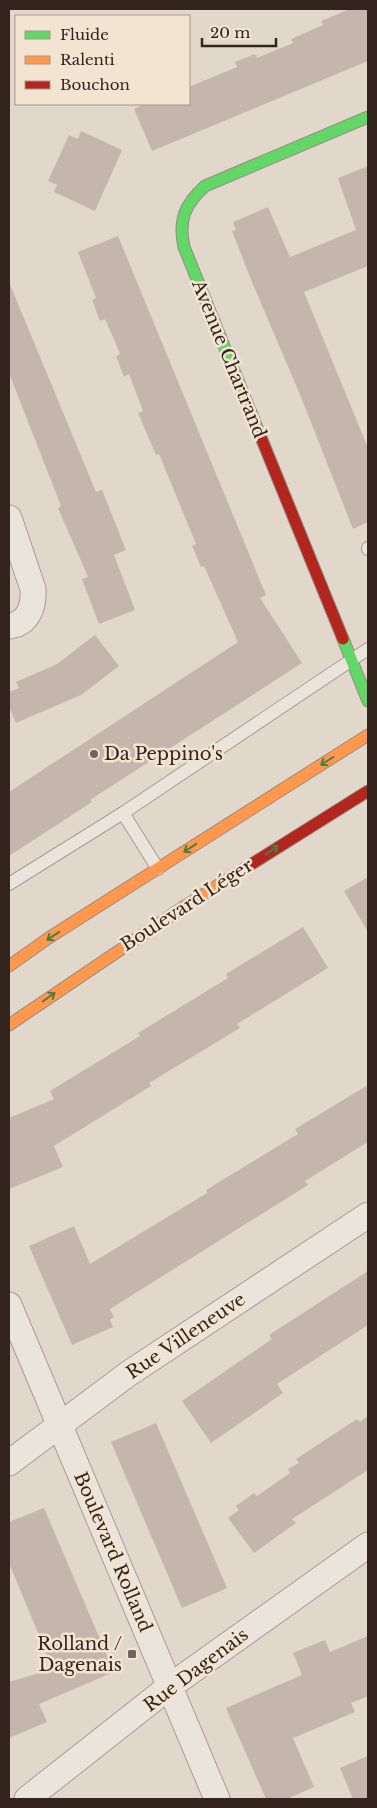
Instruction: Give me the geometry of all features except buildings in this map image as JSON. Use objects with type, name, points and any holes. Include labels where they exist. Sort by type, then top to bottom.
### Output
[{"type":"main road","name":"Avenue Chartrand","points":[[368,118],[205,186],[191,198],[182,213],[180,230],[184,247],[368,701]]},
{"type":"main road","points":[[9,966],[368,735]]},
{"type":"main road","name":"Boulevard Léger","points":[[9,1025],[185,906],[368,791]]},
{"type":"street","points":[[9,518],[33,590],[31,610],[25,620],[16,625],[9,626]]},
{"type":"street","name":"Rue Villeneuve","points":[[9,1464],[59,1424],[128,1374],[368,1215]]},
{"type":"street","name":"Boulevard Rolland","points":[[9,1305],[217,1799]]},
{"type":"street","name":"Rue Dagenais","points":[[27,1799],[137,1715],[170,1687],[368,1545]]},
{"type":"lane","points":[[9,884],[123,813],[350,659],[368,649]]},
{"type":"lane","points":[[123,813],[158,869]]},
{"type":"traffic: fast","points":[[258,430],[184,247],[182,229],[185,213],[192,199],[205,186],[368,117]]},
{"type":"traffic: fast","points":[[343,639],[368,701]]},
{"type":"traffic: slow","points":[[9,966],[50,937],[368,735]]},
{"type":"traffic: slow","points":[[9,1025],[185,906],[247,867]]},
{"type":"traffic: jam","points":[[258,430],[343,639]]},
{"type":"traffic: jam","points":[[247,867],[368,791]]},
{"type":"place","name":"Da Peppino's","points":[[94,754]]},
{"type":"place","name":"Rolland / Dagenais","points":[[132,1654]]}]
